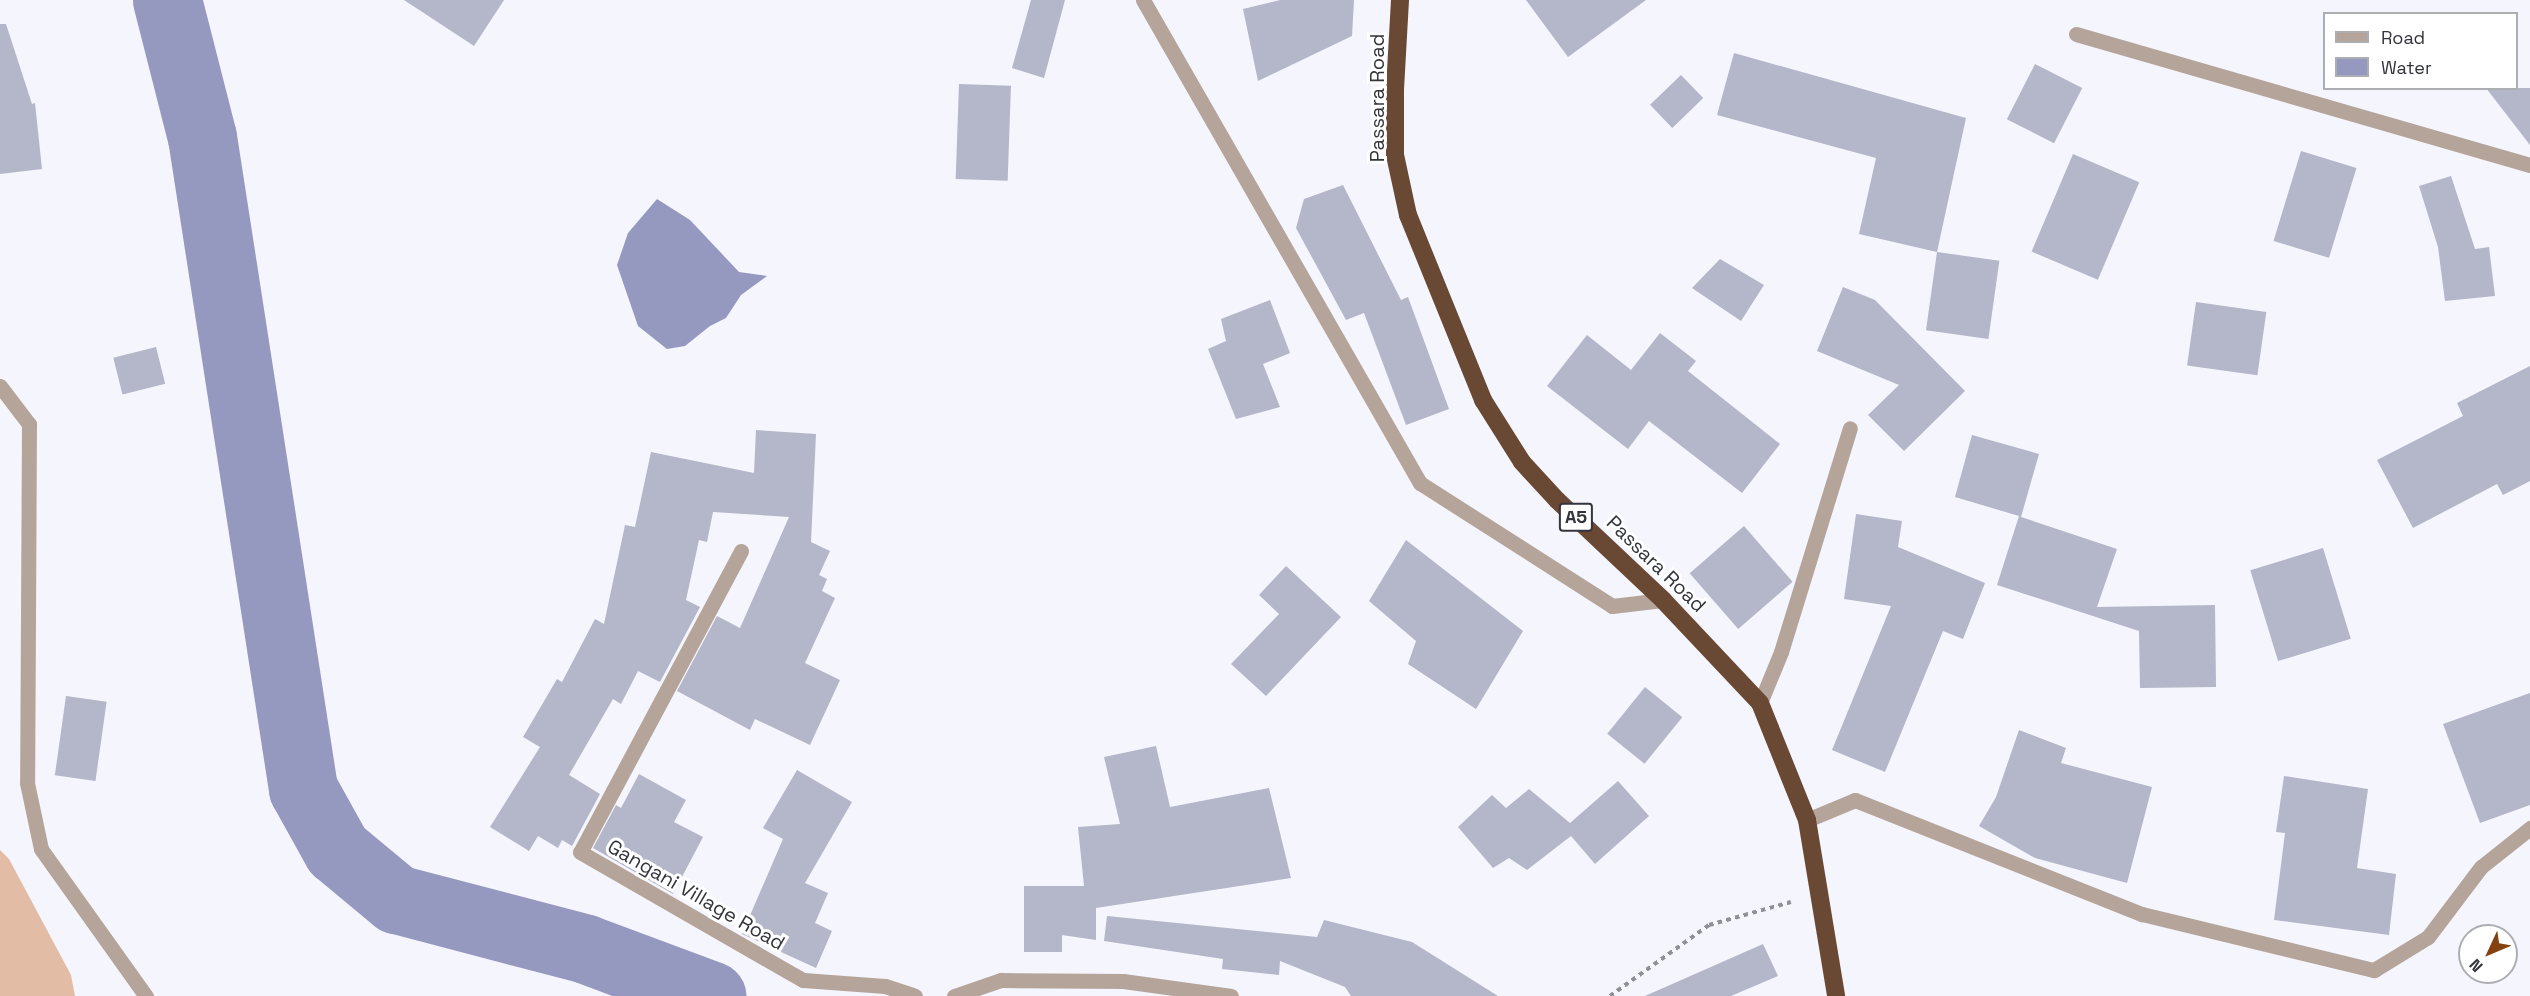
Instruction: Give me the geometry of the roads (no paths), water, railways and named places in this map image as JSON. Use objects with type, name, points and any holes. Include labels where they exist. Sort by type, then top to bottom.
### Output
[{"type":"highway","name":"Passara Road","points":[[1400,0],[1395,90],[1395,155],[1408,215],[1484,400],[1522,462],[1557,500],[1663,600],[1760,703],[1807,820],[1836,996]]},
{"type":"street","points":[[1143,0],[1420,483],[1612,606],[1663,600]]},
{"type":"street","points":[[2076,34],[2530,165]]},
{"type":"street","points":[[0,386],[29,424],[27,783],[41,849],[146,996]]},
{"type":"street","points":[[1760,703],[1781,652],[1850,428]]},
{"type":"street","name":"Gangani Village Road","points":[[741,551],[580,852],[803,980],[885,986],[914,996]]},
{"type":"street","points":[[1807,820],[1855,800],[2142,914],[2374,970],[2428,937],[2481,867],[2530,828]]},
{"type":"street","points":[[954,996],[1001,980],[1123,981],[1231,996]]},
{"type":"water","points":[[657,199],[690,220],[739,272],[767,276],[741,295],[726,318],[710,326],[685,346],[667,349],[638,326],[617,265],[628,233]]},
{"type":"waterway","points":[[167,0],[202,137],[303,789],[337,850],[396,899],[586,949],[712,996]]}]
